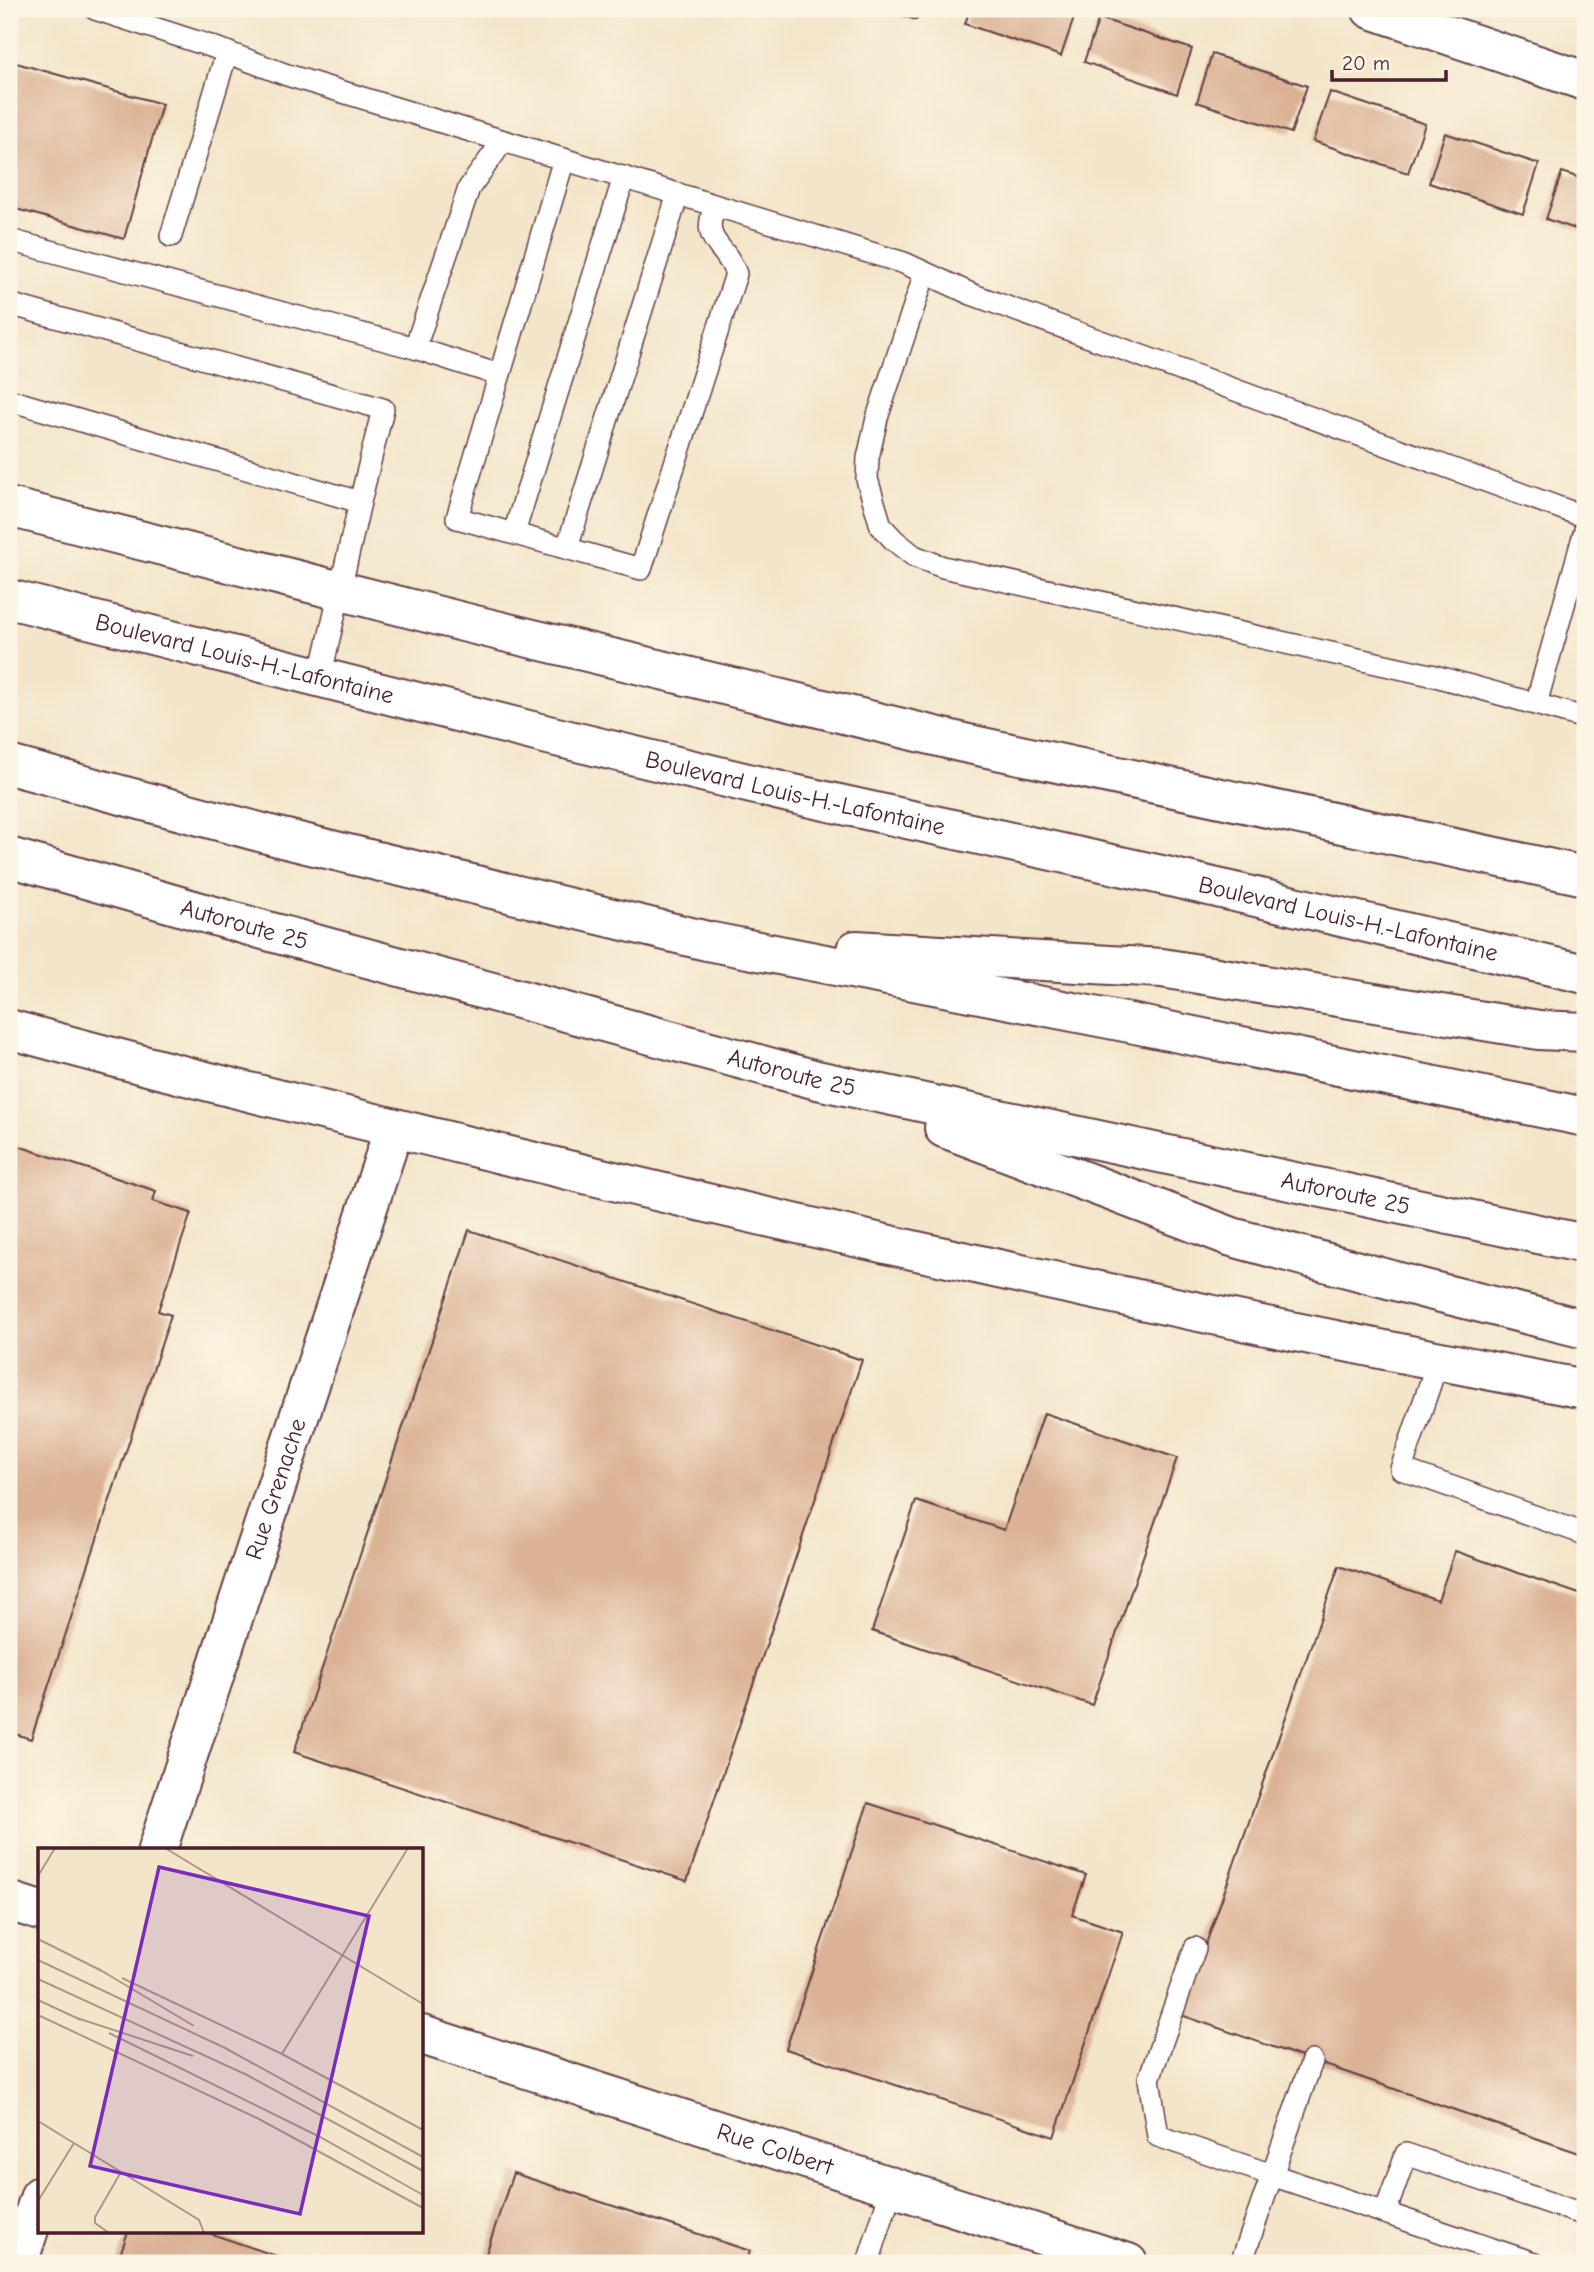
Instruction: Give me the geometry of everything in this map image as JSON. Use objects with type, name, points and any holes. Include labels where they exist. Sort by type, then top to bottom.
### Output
[{"type":"main road","points":[[1371,9],[1585,81]]},
{"type":"main road","points":[[9,508],[978,746],[1585,876]]},
{"type":"main road","name":"Boulevard Louis-H.-Lafontaine","points":[[9,599],[789,793],[1166,876],[1585,974]]},
{"type":"main road","points":[[9,765],[282,838],[708,941],[1140,1025],[1585,1117]]},
{"type":"main road","name":"Autoroute 25","points":[[9,857],[260,929],[817,1080],[1585,1244]]},
{"type":"main road","points":[[708,941],[1162,968],[1539,1030],[1585,1031]]},
{"type":"main road","points":[[9,1029],[394,1128],[677,1197],[1438,1361],[1585,1389]]},
{"type":"main road","points":[[817,1080],[1232,1237],[1425,1290],[1585,1329]]},
{"type":"main road","name":"Rue Grenache","points":[[158,1848],[394,1128]]},
{"type":"main road","points":[[9,1901],[38,1910]]},
{"type":"main road","name":"Rue Colbert","points":[[424,2036],[1128,2263]]},
{"type":"main road","points":[[18,2263],[38,2202]]},
{"type":"lane","points":[[95,9],[228,52],[288,75],[904,263],[971,294],[1585,517]]},
{"type":"lane","points":[[171,236],[228,52]]},
{"type":"lane","points":[[415,348],[469,188],[503,141]]},
{"type":"lane","points":[[564,159],[457,518],[641,569],[736,274],[730,259],[709,233],[709,221],[715,205]]},
{"type":"lane","points":[[514,533],[624,177]]},
{"type":"lane","points":[[567,548],[678,194]]},
{"type":"lane","points":[[9,240],[415,348],[499,375]]},
{"type":"lane","points":[[925,273],[877,418],[868,458],[867,480],[881,526],[914,556],[943,568],[1435,676],[1585,718]]},
{"type":"lane","points":[[9,304],[383,409],[320,678]]},
{"type":"lane","points":[[9,400],[360,502]]},
{"type":"lane","points":[[1536,704],[1585,530]]},
{"type":"lane","points":[[1438,1361],[1401,1469],[1585,1534]]},
{"type":"lane","points":[[1195,1948],[1149,2079],[1157,2136],[1534,2263]]},
{"type":"lane","points":[[1241,2263],[1312,2061]]},
{"type":"lane","points":[[1385,2213],[1406,2154],[1585,2215]]},
{"type":"lane","points":[[868,2263],[892,2187]]},
{"type":"building","points":[[896,9],[920,9],[916,20],[895,13]]},
{"type":"building","points":[[970,9],[1077,9],[1061,56],[965,24]]},
{"type":"building","points":[[1099,18],[1192,49],[1177,94],[1084,62]]},
{"type":"building","points":[[1212,54],[1307,86],[1291,133],[1197,102]]},
{"type":"building","points":[[9,61],[162,104],[124,239],[9,207]]},
{"type":"building","points":[[1330,92],[1425,124],[1408,173],[1313,141]]},
{"type":"building","points":[[1445,133],[1539,164],[1523,214],[1429,183]]},
{"type":"building","points":[[1562,172],[1585,180],[1585,232],[1546,219]]},
{"type":"building","points":[[9,1143],[156,1191],[153,1201],[191,1213],[158,1311],[171,1315],[31,1739],[9,1732]]},
{"type":"building","points":[[469,1230],[862,1360],[687,1881],[294,1752]]},
{"type":"building","points":[[1044,1413],[1177,1458],[1092,1705],[872,1631],[916,1501],[1004,1530]]},
{"type":"building","points":[[1455,1551],[1585,1596],[1585,2155],[1181,2015],[1339,1566],[1438,1600]]},
{"type":"building","points":[[868,1803],[1086,1875],[1072,1915],[1123,1932],[1054,2137],[786,2049]]},
{"type":"building","points":[[513,2173],[750,2251],[746,2263],[483,2263]]},
{"type":"building","points":[[127,2234],[212,2234],[297,2263],[117,2263]]}]
